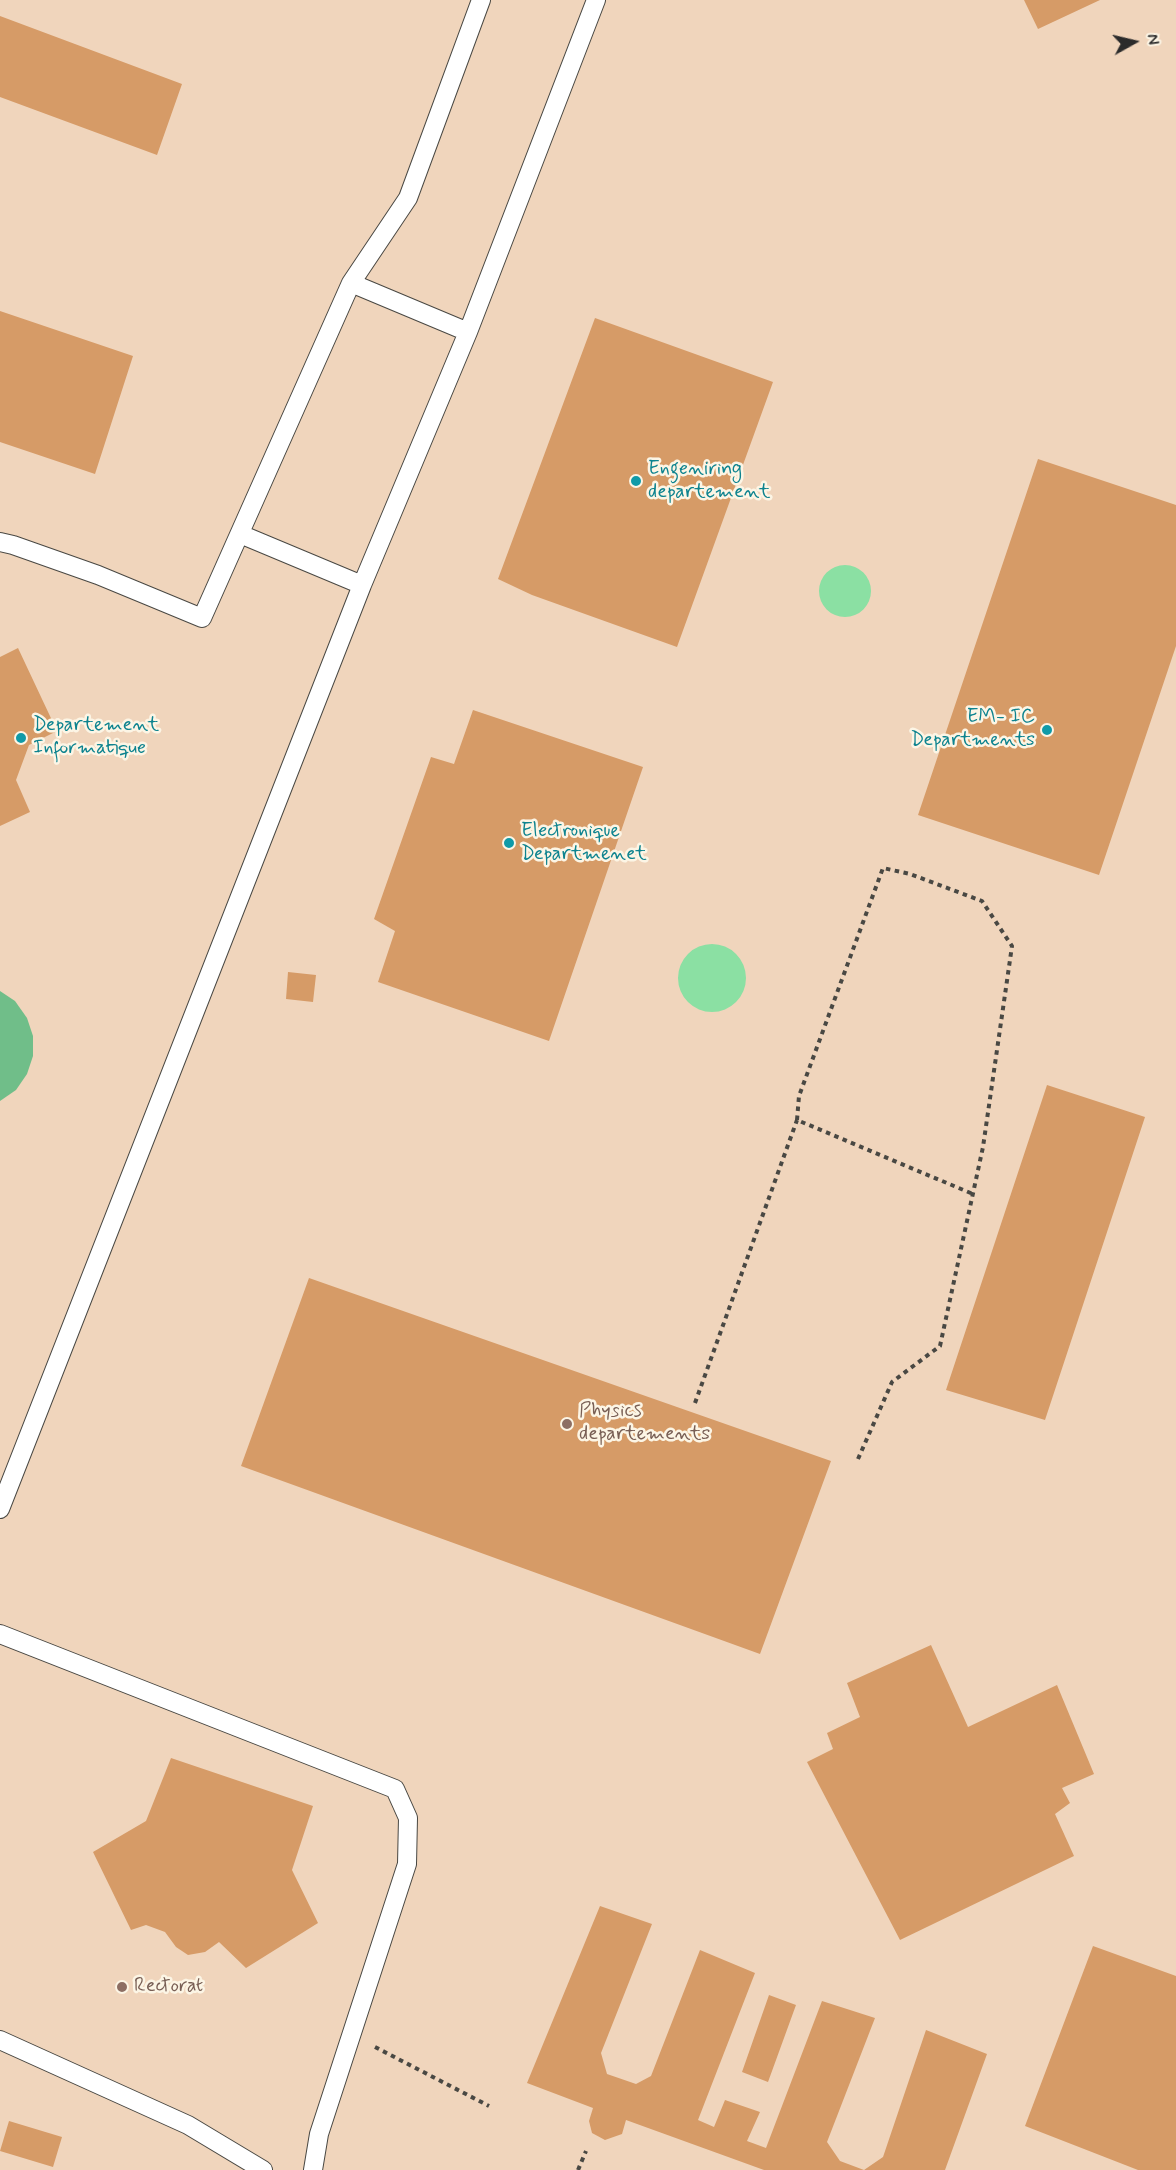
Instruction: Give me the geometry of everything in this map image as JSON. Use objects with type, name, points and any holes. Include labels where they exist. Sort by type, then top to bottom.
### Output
[{"type":"lane","points":[[0,542],[98,575],[202,618],[351,283],[408,198],[481,0]]},
{"type":"lane","points":[[0,1509],[362,585],[468,332],[596,0]]},
{"type":"lane","points":[[351,283],[468,332]]},
{"type":"lane","points":[[240,534],[362,585]]},
{"type":"lane","points":[[0,1634],[395,1789],[408,1818],[407,1864],[319,2133],[313,2170]]},
{"type":"lane","points":[[0,2040],[188,2125],[263,2170]]},
{"type":"path","points":[[695,1403],[797,1119],[799,1096],[883,868],[910,874],[982,901],[1012,946],[983,1148],[940,1346],[892,1382],[858,1459]]},
{"type":"path","points":[[797,1119],[973,1194]]},
{"type":"path","points":[[351,2036],[489,2106]]},
{"type":"path","points":[[578,2170],[586,2151]]},
{"type":"shaded area","points":[[0,0],[1176,0],[1176,2170],[0,2170]]},
{"type":"green space","points":[[845,565],[859,569],[867,577],[871,591],[867,605],[859,613],[845,617],[831,613],[823,605],[819,591],[823,577],[831,569]]},
{"type":"green space","points":[[712,944],[725,947],[736,954],[743,965],[746,978],[743,991],[736,1002],[725,1009],[712,1012],[699,1009],[688,1002],[681,991],[678,978],[681,965],[688,954],[699,947]]},
{"type":"green space","points":[[0,991],[15,1001],[27,1018],[33,1036],[33,1056],[27,1074],[16,1090],[0,1101]]},
{"type":"building","points":[[1024,0],[1100,0],[1038,29]]},
{"type":"building","points":[[0,16],[182,84],[157,155],[0,97]]},
{"type":"building","points":[[0,311],[133,356],[95,474],[0,442]]},
{"type":"building","name":"Engeniring departement","points":[[595,318],[773,382],[677,647],[532,595],[498,579]]},
{"type":"building","name":"EM- IC Departments","points":[[1038,459],[1176,505],[1176,646],[1099,875],[918,815]]},
{"type":"building","name":"Departement Informatique","points":[[18,648],[57,731],[29,745],[16,780],[30,812],[0,826],[0,657]]},
{"type":"building","name":"Electronique Departmenet","points":[[473,710],[643,767],[549,1041],[378,982],[395,931],[374,919],[431,757],[454,764]]},
{"type":"building","points":[[288,972],[316,975],[313,1002],[286,999]]},
{"type":"building","points":[[1047,1085],[1145,1117],[1045,1420],[946,1390]]},
{"type":"building","points":[[309,1278],[831,1461],[760,1654],[241,1466]]},
{"type":"building","points":[[931,1645],[968,1727],[1057,1685],[1094,1774],[1062,1788],[1070,1803],[1055,1814],[1074,1856],[900,1940],[807,1762],[833,1749],[827,1733],[860,1717],[847,1683]]},
{"type":"building","name":"Rectorat","points":[[171,1758],[313,1806],[292,1870],[318,1923],[246,1968],[219,1942],[205,1952],[188,1955],[176,1947],[165,1932],[146,1925],[131,1930],[93,1852],[146,1821]]},
{"type":"building","points":[[600,1906],[652,1924],[601,2053],[607,2074],[636,2084],[651,2076],[700,1950],[755,1973],[698,2120],[714,2127],[725,2100],[760,2112],[747,2141],[766,2148],[822,2001],[875,2018],[827,2142],[840,2161],[864,2170],[764,2170],[626,2120],[622,2134],[605,2140],[592,2133],[589,2121],[593,2108],[527,2083]]},
{"type":"building","points":[[1093,1946],[1176,1976],[1176,2170],[1138,2170],[1025,2126]]},
{"type":"building","points":[[769,1995],[796,2005],[768,2082],[742,2072]]},
{"type":"building","points":[[926,2030],[987,2054],[945,2170],[864,2170],[883,2157]]},
{"type":"building","points":[[9,2121],[62,2137],[53,2167],[0,2151]]},
{"type":"place","name":"Engeniring departement","points":[[636,481]]},
{"type":"place","name":"EM- IC Departments","points":[[1047,730]]},
{"type":"place","name":"Departement Informatique","points":[[21,738]]},
{"type":"place","name":"Electronique Departmenet","points":[[509,843]]},
{"type":"place","name":"Physics departements","points":[[567,1424]]},
{"type":"place","name":"Rectorat","points":[[122,1987]]}]
